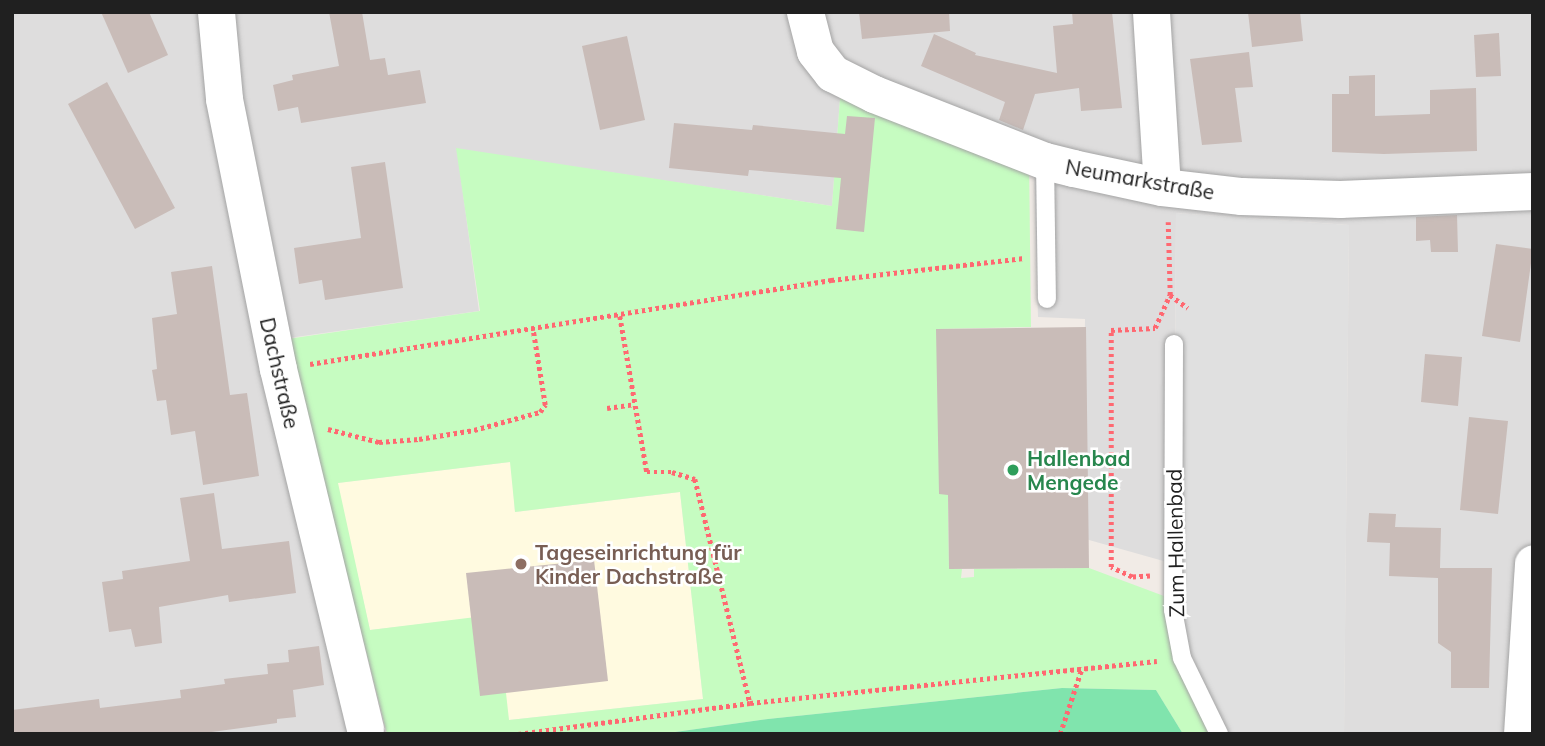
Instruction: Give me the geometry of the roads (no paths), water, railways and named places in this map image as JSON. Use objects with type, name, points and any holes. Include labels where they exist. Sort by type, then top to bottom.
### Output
[{"type":"street","name":"Dachstraße","points":[[216,12],[224,99],[278,369],[365,729]]},
{"type":"street","name":"Neumarkstraße","points":[[805,12],[815,51],[832,72],[874,94],[1045,161],[1162,187],[1241,196],[1340,199],[1533,191]]},
{"type":"street","points":[[1151,12],[1162,187]]},
{"type":"street","points":[[1522,734],[1533,563]]},
{"type":"lane","points":[[1045,161],[1047,299]]},
{"type":"lane","name":"Zum Hallenbad","points":[[1174,344],[1173,610],[1182,658],[1219,734]]},
{"type":"place","name":"Hallenbad Mengede","points":[[1013,470]]},
{"type":"place","name":"Tageseinrichtung für Kinder Dachstraße","points":[[521,564]]}]
